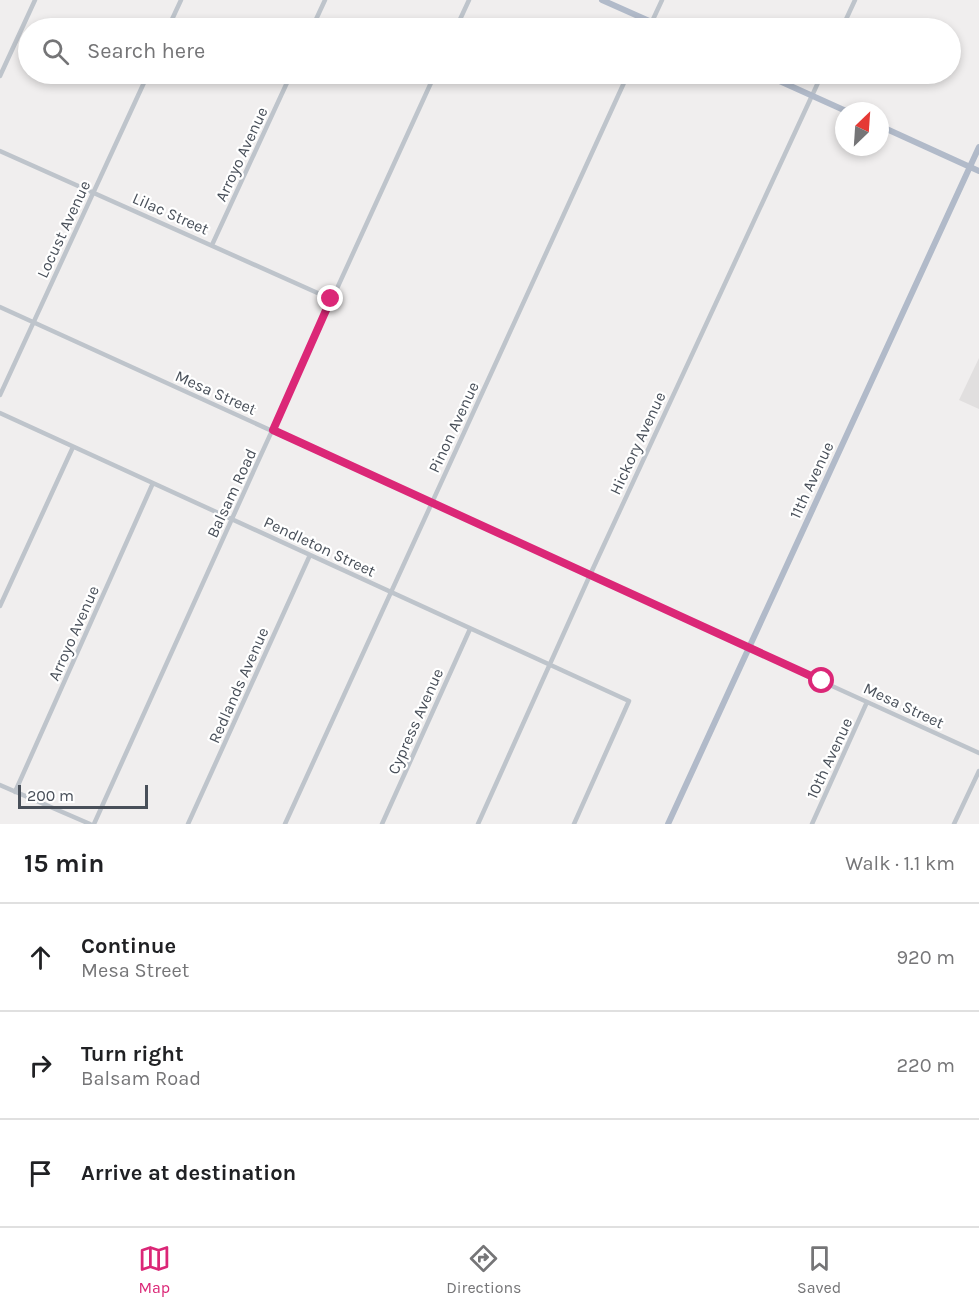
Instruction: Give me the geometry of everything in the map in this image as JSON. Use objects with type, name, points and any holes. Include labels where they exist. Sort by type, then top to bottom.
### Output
[{"type":"main road","points":[[602,0],[635,18]]},
{"type":"main road","points":[[787,84],[835,106]]},
{"type":"main road","points":[[889,130],[979,171]]},
{"type":"main road","name":"11th Avenue","points":[[668,824],[979,147]]},
{"type":"street","points":[[27,18],[35,0]]},
{"type":"street","points":[[173,18],[181,0]]},
{"type":"street","points":[[317,18],[325,0]]},
{"type":"street","points":[[461,18],[469,0]]},
{"type":"street","points":[[654,18],[662,0]]},
{"type":"street","points":[[847,18],[855,0]]},
{"type":"street","points":[[0,76],[18,37]]},
{"type":"street","name":"Locust Avenue","points":[[0,395],[143,84]]},
{"type":"street","name":"Arroyo Avenue","points":[[212,245],[286,84]]},
{"type":"street","name":"Balsam Road","points":[[92,824],[430,84]]},
{"type":"street","name":"Pinon Avenue","points":[[285,824],[623,84]]},
{"type":"street","name":"Hickory Avenue","points":[[478,824],[590,575],[817,84]]},
{"type":"street","name":"Lilac Street","points":[[0,151],[331,299]]},
{"type":"street","name":"Mesa Street","points":[[0,307],[979,753]]},
{"type":"street","name":"Pendleton Street","points":[[0,413],[629,701],[574,824]]},
{"type":"street","points":[[0,606],[73,447]]},
{"type":"street","name":"Arroyo Avenue","points":[[15,792],[153,483]]},
{"type":"street","name":"Redlands Avenue","points":[[188,824],[310,555]]},
{"type":"street","name":"Cypress Avenue","points":[[382,824],[470,628]]},
{"type":"street","name":"10th Avenue","points":[[812,824],[867,702]]},
{"type":"street","points":[[954,824],[979,771]]},
{"type":"street","points":[[0,785],[92,824]]},
{"type":"shaded area","points":[[979,358],[979,409],[959,400]]},
{"type":"route","points":[[331,299],[273,430],[822,681]]}]
